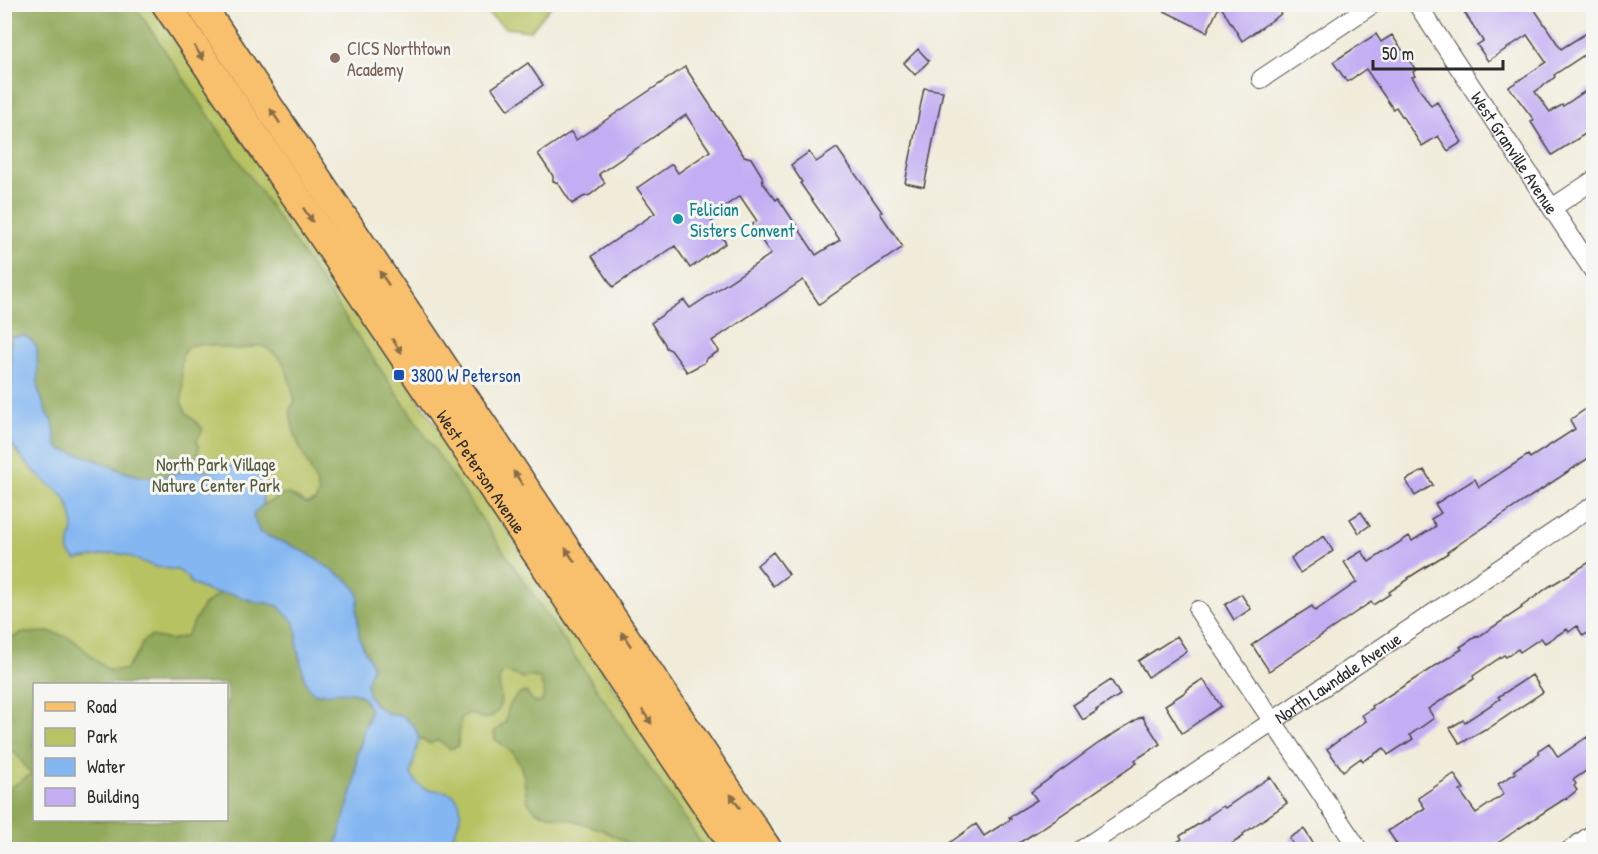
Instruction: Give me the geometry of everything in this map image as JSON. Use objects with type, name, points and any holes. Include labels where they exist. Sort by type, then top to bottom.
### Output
[{"type":"main road","name":"West Peterson Avenue","points":[[166,4],[736,849]]},
{"type":"main road","name":"West Peterson Avenue","points":[[200,4],[768,849]]},
{"type":"street","points":[[1261,79],[1373,4]]},
{"type":"street","name":"West Granville Avenue","points":[[1417,4],[1593,272]]},
{"type":"street","points":[[1552,208],[1593,180]]},
{"type":"street","name":"North Lawndale Avenue","points":[[1081,849],[1593,505]]},
{"type":"street","points":[[1198,610],[1359,849]]},
{"type":"street","points":[[1570,849],[1593,833]]},
{"type":"green space","name":"North Park Village Nature Center Park","points":[[4,5],[152,5],[723,849],[5,849]]},
{"type":"green space","points":[[5,5],[134,5],[705,849],[638,849],[603,830],[537,812],[527,801],[520,765],[513,753],[495,739],[494,732],[506,721],[509,707],[521,693],[526,692],[535,703],[542,702],[543,690],[539,678],[523,678],[506,672],[500,676],[501,700],[498,710],[493,716],[485,719],[469,713],[461,719],[458,746],[450,749],[438,740],[430,744],[419,738],[414,726],[396,714],[379,709],[369,696],[366,684],[372,667],[359,636],[358,597],[350,582],[305,552],[260,533],[254,520],[255,512],[281,495],[289,494],[307,504],[315,501],[319,493],[293,426],[290,409],[295,401],[288,375],[282,361],[268,349],[257,346],[237,349],[204,344],[191,345],[187,348],[182,356],[181,402],[186,412],[203,429],[197,440],[199,447],[195,469],[161,477],[143,477],[124,472],[86,456],[62,450],[57,446],[53,423],[47,414],[38,389],[36,373],[12,365],[10,393],[5,407]]},
{"type":"green space","points":[[478,5],[552,5],[531,31],[505,28]]},
{"type":"green space","points":[[221,592],[278,606],[295,623],[297,646],[305,681],[315,694],[353,692],[363,697],[370,710],[357,754],[354,785],[335,849],[5,849],[5,801],[10,788],[31,774],[14,751],[5,758],[4,642],[22,633],[50,632],[71,638],[109,670],[125,670],[138,653],[143,641],[151,636],[171,640],[186,636],[203,606]]},
{"type":"water","points":[[26,336],[37,347],[38,389],[47,414],[53,423],[57,446],[62,450],[86,456],[124,472],[143,477],[161,477],[195,469],[204,471],[241,462],[258,469],[263,483],[263,505],[253,516],[260,533],[265,533],[267,536],[305,552],[350,582],[356,589],[359,597],[357,609],[359,636],[372,667],[366,684],[369,696],[376,706],[387,713],[404,717],[414,726],[419,738],[411,774],[416,782],[427,789],[447,792],[455,796],[459,803],[460,818],[446,849],[335,849],[354,785],[357,754],[370,710],[363,697],[353,692],[315,694],[310,689],[305,681],[297,646],[295,623],[278,606],[232,594],[210,592],[191,583],[178,570],[155,567],[126,555],[114,553],[77,560],[69,553],[73,522],[67,501],[22,458],[5,431],[4,408],[11,386],[11,337]]},
{"type":"building","points":[[1150,4],[1275,4],[1281,14],[1242,41],[1220,5],[1207,32]]},
{"type":"building","points":[[1459,4],[1531,4],[1561,49],[1588,32],[1593,39],[1593,49],[1554,75],[1555,77],[1535,92],[1550,112],[1593,86],[1593,129],[1552,155],[1531,122],[1534,120],[1509,87],[1546,62],[1527,35],[1488,61],[1477,45],[1483,41]]},
{"type":"building","points":[[1376,34],[1381,42],[1392,35],[1416,70],[1413,72],[1415,76],[1412,77],[1431,106],[1437,102],[1462,142],[1448,151],[1438,136],[1422,146],[1396,107],[1393,109],[1366,69],[1347,82],[1333,62]]},
{"type":"building","points":[[918,49],[929,61],[915,75],[904,63]]},
{"type":"building","points":[[528,63],[543,85],[508,110],[492,88]]},
{"type":"building","name":"Felician Sisters Convent","points":[[685,67],[744,156],[751,158],[762,176],[763,183],[776,200],[778,198],[816,255],[840,240],[800,183],[802,182],[791,165],[809,152],[816,162],[837,148],[882,212],[880,213],[903,247],[819,304],[803,280],[712,341],[719,351],[706,359],[704,363],[687,372],[671,350],[666,348],[651,323],[684,300],[690,308],[771,254],[751,225],[757,221],[740,196],[709,217],[726,243],[690,268],[675,246],[613,287],[592,256],[655,213],[637,188],[672,164],[678,173],[710,151],[686,115],[599,174],[605,183],[590,195],[572,204],[558,183],[553,181],[553,176],[538,154],[571,132],[576,140]]},
{"type":"building","points":[[924,88],[943,91],[924,187],[905,183]]},
{"type":"building","points":[[1593,404],[1593,455],[1408,578],[1389,592],[1390,594],[1373,605],[1371,602],[1269,671],[1252,645],[1312,606],[1315,611],[1357,582],[1344,562],[1362,551],[1369,562],[1409,536],[1412,541],[1436,526],[1431,519],[1441,513],[1435,504],[1475,479],[1479,487],[1528,455],[1530,458],[1575,429],[1570,420]]},
{"type":"building","points":[[1424,470],[1433,485],[1415,496],[1406,480]]},
{"type":"building","points":[[1361,512],[1370,525],[1359,533],[1350,519]]},
{"type":"building","points":[[1324,536],[1333,551],[1300,573],[1291,558]]},
{"type":"building","points":[[773,552],[789,574],[773,586],[757,565]]},
{"type":"building","points":[[1593,560],[1593,629],[1583,636],[1577,626],[1569,632],[1567,629],[1545,643],[1541,638],[1520,652],[1518,649],[1506,657],[1504,655],[1473,676],[1474,679],[1428,709],[1434,718],[1410,735],[1413,739],[1388,755],[1384,748],[1363,761],[1361,758],[1343,771],[1327,749],[1366,721],[1362,715],[1373,708],[1372,706],[1462,649],[1460,647]]},
{"type":"building","points":[[1241,594],[1251,609],[1234,620],[1225,605]]},
{"type":"building","points":[[1177,636],[1187,651],[1148,677],[1138,661]]},
{"type":"building","points":[[1532,675],[1543,692],[1486,730],[1460,744],[1450,728],[1463,720],[1465,722]]},
{"type":"building","points":[[1203,679],[1221,706],[1182,733],[1165,705]]},
{"type":"building","points":[[1111,680],[1120,695],[1083,720],[1073,705]]},
{"type":"building","points":[[1142,716],[1160,744],[1135,760],[1137,763],[1038,831],[1009,849],[941,849],[976,824],[984,836],[1011,819],[1009,817],[1037,800],[1031,792],[1099,743]]},
{"type":"building","points":[[1587,737],[1593,747],[1593,766],[1573,780],[1577,790],[1489,849],[1400,849],[1388,831],[1425,808],[1418,798],[1454,774],[1464,789],[1460,791],[1476,813],[1504,794],[1498,784],[1516,773],[1514,770],[1539,754],[1539,750],[1549,743],[1558,757]]},
{"type":"building","points":[[1270,777],[1287,803],[1243,834],[1244,836],[1224,849],[1166,849],[1182,839],[1180,836],[1207,817],[1223,806],[1225,808]]},
{"type":"building","points":[[1304,829],[1313,843],[1305,849],[1296,849],[1289,838]]},
{"type":"place","name":"CICS Northtown Academy","points":[[335,58]]},
{"type":"place","name":"Felician Sisters Convent","points":[[678,219]]},
{"type":"place","name":"3800 W Peterson","points":[[399,375]]}]
